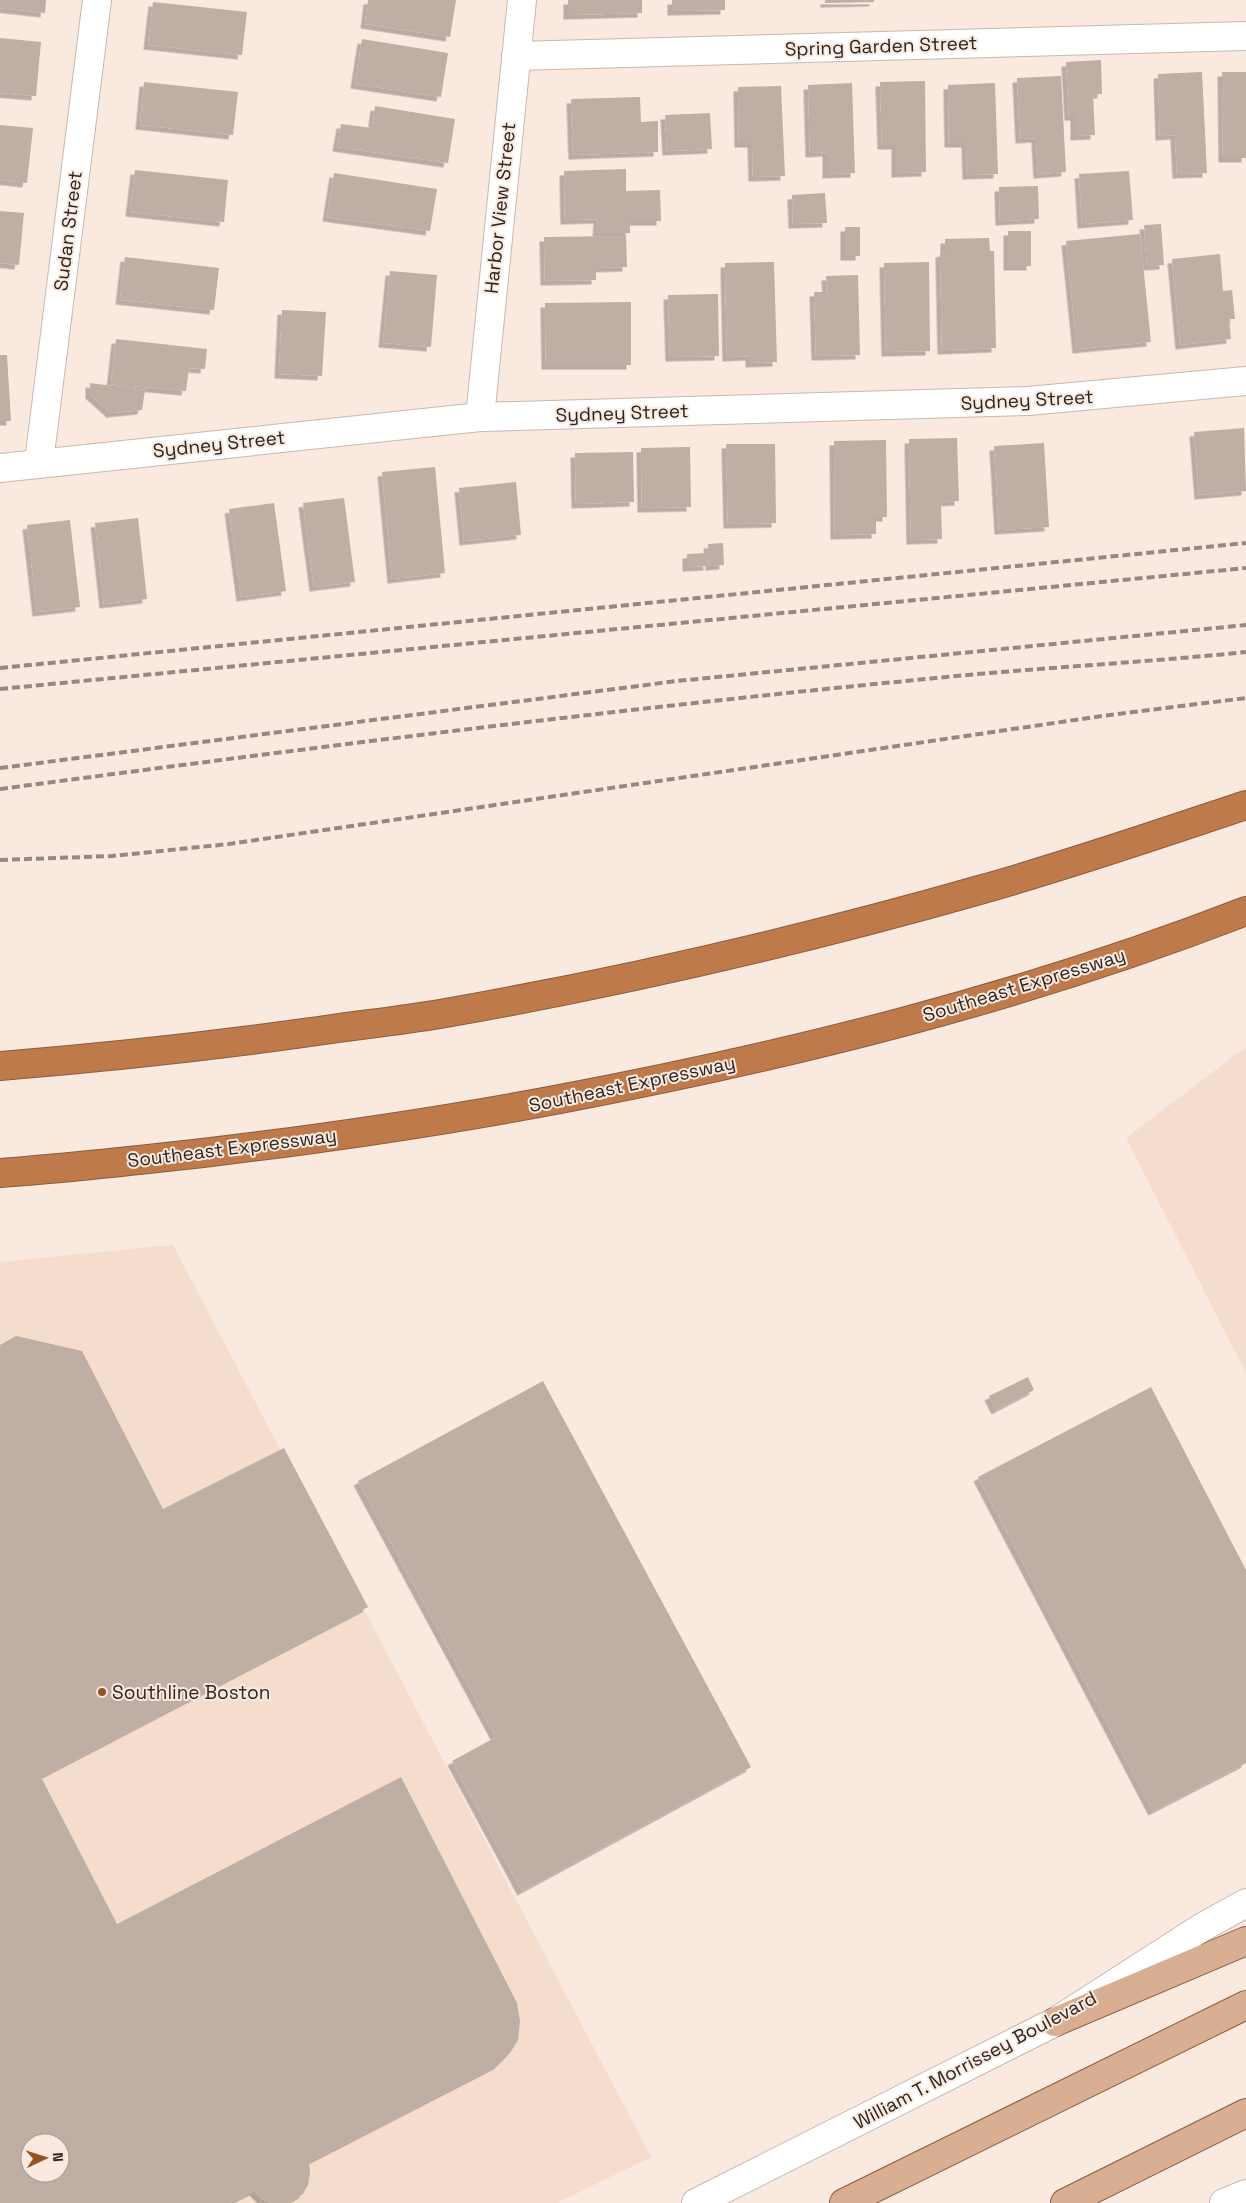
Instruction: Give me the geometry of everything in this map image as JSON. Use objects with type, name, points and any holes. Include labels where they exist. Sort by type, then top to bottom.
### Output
[{"type":"highway","points":[[0,1066],[170,1050],[436,1015],[626,978],[811,935],[978,891],[1130,845],[1246,805]]},
{"type":"highway","name":"Southeast Expressway","points":[[0,1173],[171,1157],[359,1133],[522,1106],[665,1078],[807,1046],[992,996],[1154,946],[1246,911]]},
{"type":"main road","points":[[1055,2022],[1246,1941]]},
{"type":"main road","points":[[844,2203],[1246,2005]]},
{"type":"main road","points":[[1065,2203],[1242,2116]]},
{"type":"street","name":"Sudan Street","points":[[39,462],[97,0]]},
{"type":"street","name":"Harbor View Street","points":[[480,417],[522,0]]},
{"type":"street","name":"Spring Garden Street","points":[[516,56],[1246,36]]},
{"type":"street","name":"Sydney Street","points":[[0,468],[39,462],[480,417],[1028,401],[1246,381]]},
{"type":"street","name":"William T. Morrissey Boulevard","points":[[696,2203],[1055,2022],[1201,1928],[1246,1903]]},
{"type":"street","points":[[1224,2203],[1246,2194]]},
{"type":"shaded area","points":[[1246,1047],[1246,1373],[1126,1138]]},
{"type":"shaded area","name":"Southline Boston","points":[[173,1245],[651,2157],[557,2203],[0,2203],[0,1262]]},
{"type":"building","points":[[0,0],[46,0],[45,13],[0,8]]},
{"type":"building","points":[[368,0],[456,0],[450,37],[365,24]]},
{"type":"building","points":[[568,0],[642,0],[642,13],[568,15]]},
{"type":"building","points":[[672,0],[725,0],[725,10],[672,11]]},
{"type":"building","points":[[825,0],[874,0],[874,2],[825,3]]},
{"type":"building","points":[[153,2],[247,12],[242,55],[148,45]]},
{"type":"building","points":[[0,38],[41,42],[36,96],[0,93]]},
{"type":"building","points":[[362,39],[448,53],[441,97],[355,84]]},
{"type":"building","points":[[1101,60],[1102,94],[1093,94],[1095,135],[1075,136],[1075,116],[1069,116],[1066,62]]},
{"type":"building","points":[[1202,72],[1207,173],[1177,174],[1175,135],[1160,136],[1158,74]]},
{"type":"building","points":[[1222,72],[1246,72],[1246,158],[1223,158]]},
{"type":"building","points":[[1061,76],[1066,172],[1038,174],[1036,138],[1020,139],[1017,78]]},
{"type":"building","points":[[925,81],[926,172],[896,173],[896,145],[882,145],[880,82]]},
{"type":"building","points":[[144,82],[238,92],[233,135],[140,125]]},
{"type":"building","points":[[852,83],[855,173],[827,174],[827,152],[810,153],[808,85]]},
{"type":"building","points":[[995,83],[998,174],[967,175],[966,143],[949,143],[948,85]]},
{"type":"building","points":[[781,86],[785,176],[753,177],[752,143],[739,143],[738,87]]},
{"type":"building","points":[[640,97],[641,122],[658,121],[658,152],[573,155],[571,99]]},
{"type":"building","points":[[375,106],[455,119],[448,163],[337,147],[341,124],[372,128]]},
{"type":"building","points":[[710,113],[712,149],[667,151],[665,115]]},
{"type":"building","points":[[0,125],[33,128],[27,183],[0,180]]},
{"type":"building","points":[[626,169],[626,191],[660,190],[661,221],[630,221],[630,233],[597,233],[598,219],[565,220],[564,171]]},
{"type":"building","points":[[135,170],[228,180],[224,222],[130,212]]},
{"type":"building","points":[[1129,171],[1133,220],[1082,224],[1079,174]]},
{"type":"building","points":[[334,173],[437,189],[430,231],[327,217]]},
{"type":"building","points":[[1038,186],[1039,219],[1000,221],[999,187]]},
{"type":"building","points":[[825,193],[827,223],[793,224],[792,195]]},
{"type":"building","points":[[0,211],[24,213],[19,265],[0,263]]},
{"type":"building","points":[[1161,224],[1164,265],[1147,266],[1144,225]]},
{"type":"building","points":[[845,227],[860,227],[860,256],[845,256]]},
{"type":"building","points":[[1008,231],[1031,231],[1031,266],[1008,266]]},
{"type":"building","points":[[1140,234],[1151,342],[1077,349],[1066,241]]},
{"type":"building","points":[[626,236],[627,267],[596,268],[596,280],[545,281],[544,237]]},
{"type":"building","points":[[989,238],[990,251],[994,251],[996,348],[942,350],[940,253],[945,252],[945,239]]},
{"type":"building","points":[[1220,254],[1223,291],[1232,290],[1235,319],[1229,319],[1231,339],[1180,345],[1172,259]]},
{"type":"building","points":[[125,257],[219,268],[214,310],[120,300]]},
{"type":"building","points":[[774,262],[777,362],[750,363],[750,356],[727,357],[725,263]]},
{"type":"building","points":[[929,262],[930,351],[886,352],[884,263]]},
{"type":"building","points":[[390,271],[437,275],[431,347],[383,343]]},
{"type":"building","points":[[858,275],[860,355],[816,356],[814,292],[827,292],[826,276]]},
{"type":"building","points":[[718,294],[719,356],[670,357],[668,295]]},
{"type":"building","points":[[631,302],[631,365],[546,365],[545,303]]},
{"type":"building","points":[[282,310],[326,312],[322,376],[279,374]]},
{"type":"building","points":[[116,339],[207,349],[205,369],[189,368],[186,391],[111,384]]},
{"type":"building","points":[[0,355],[7,355],[11,421],[0,421]]},
{"type":"building","points":[[90,383],[145,390],[142,410],[111,413],[90,394]]},
{"type":"building","points":[[1244,428],[1246,491],[1199,495],[1194,432]]},
{"type":"building","points":[[957,438],[959,501],[941,502],[942,539],[911,540],[909,439]]},
{"type":"building","points":[[886,440],[887,517],[876,517],[876,534],[835,535],[834,441]]},
{"type":"building","points":[[1044,443],[1049,527],[999,530],[994,446]]},
{"type":"building","points":[[726,444],[775,444],[776,523],[728,524]]},
{"type":"building","points":[[690,447],[691,507],[642,508],[641,448]]},
{"type":"building","points":[[633,452],[634,502],[576,504],[575,453]]},
{"type":"building","points":[[435,467],[445,573],[392,579],[382,472]]},
{"type":"building","points":[[516,482],[521,535],[464,541],[459,488]]},
{"type":"building","points":[[344,498],[355,582],[314,587],[303,503]]},
{"type":"building","points":[[274,503],[286,591],[241,597],[229,509]]},
{"type":"building","points":[[138,518],[147,599],[104,604],[95,523]]},
{"type":"building","points":[[70,520],[80,607],[37,612],[27,525]]},
{"type":"building","points":[[723,543],[724,565],[710,566],[708,544]]},
{"type":"building","points":[[706,553],[708,566],[687,567],[687,554]]},
{"type":"building","name":"Southline Boston","points":[[16,1336],[82,1351],[163,1509],[284,1448],[368,1607],[41,1777],[117,1924],[401,1777],[517,2003],[520,2021],[518,2040],[510,2053],[498,2065],[309,2162],[308,2185],[303,2194],[287,2203],[271,2203],[262,2199],[254,2191],[230,2203],[0,2203],[0,1345]]},
{"type":"building","points":[[1028,1377],[1034,1390],[996,1410],[989,1396]]},
{"type":"building","points":[[543,1381],[751,1767],[522,1891],[452,1761],[496,1737],[358,1481]]},
{"type":"building","points":[[1151,1387],[1246,1570],[1246,1763],[1153,1811],[978,1477]]},
{"type":"railway","points":[[0,668],[1246,543]]},
{"type":"railway","points":[[0,689],[1246,568]]},
{"type":"railway","points":[[0,768],[677,681],[1246,625]]},
{"type":"railway","points":[[0,789],[347,744],[694,703],[966,675],[1246,652]]},
{"type":"railway","points":[[0,860],[112,856],[229,844],[1102,716],[1246,698]]},
{"type":"place","name":"Southline Boston","points":[[102,1692]]}]
